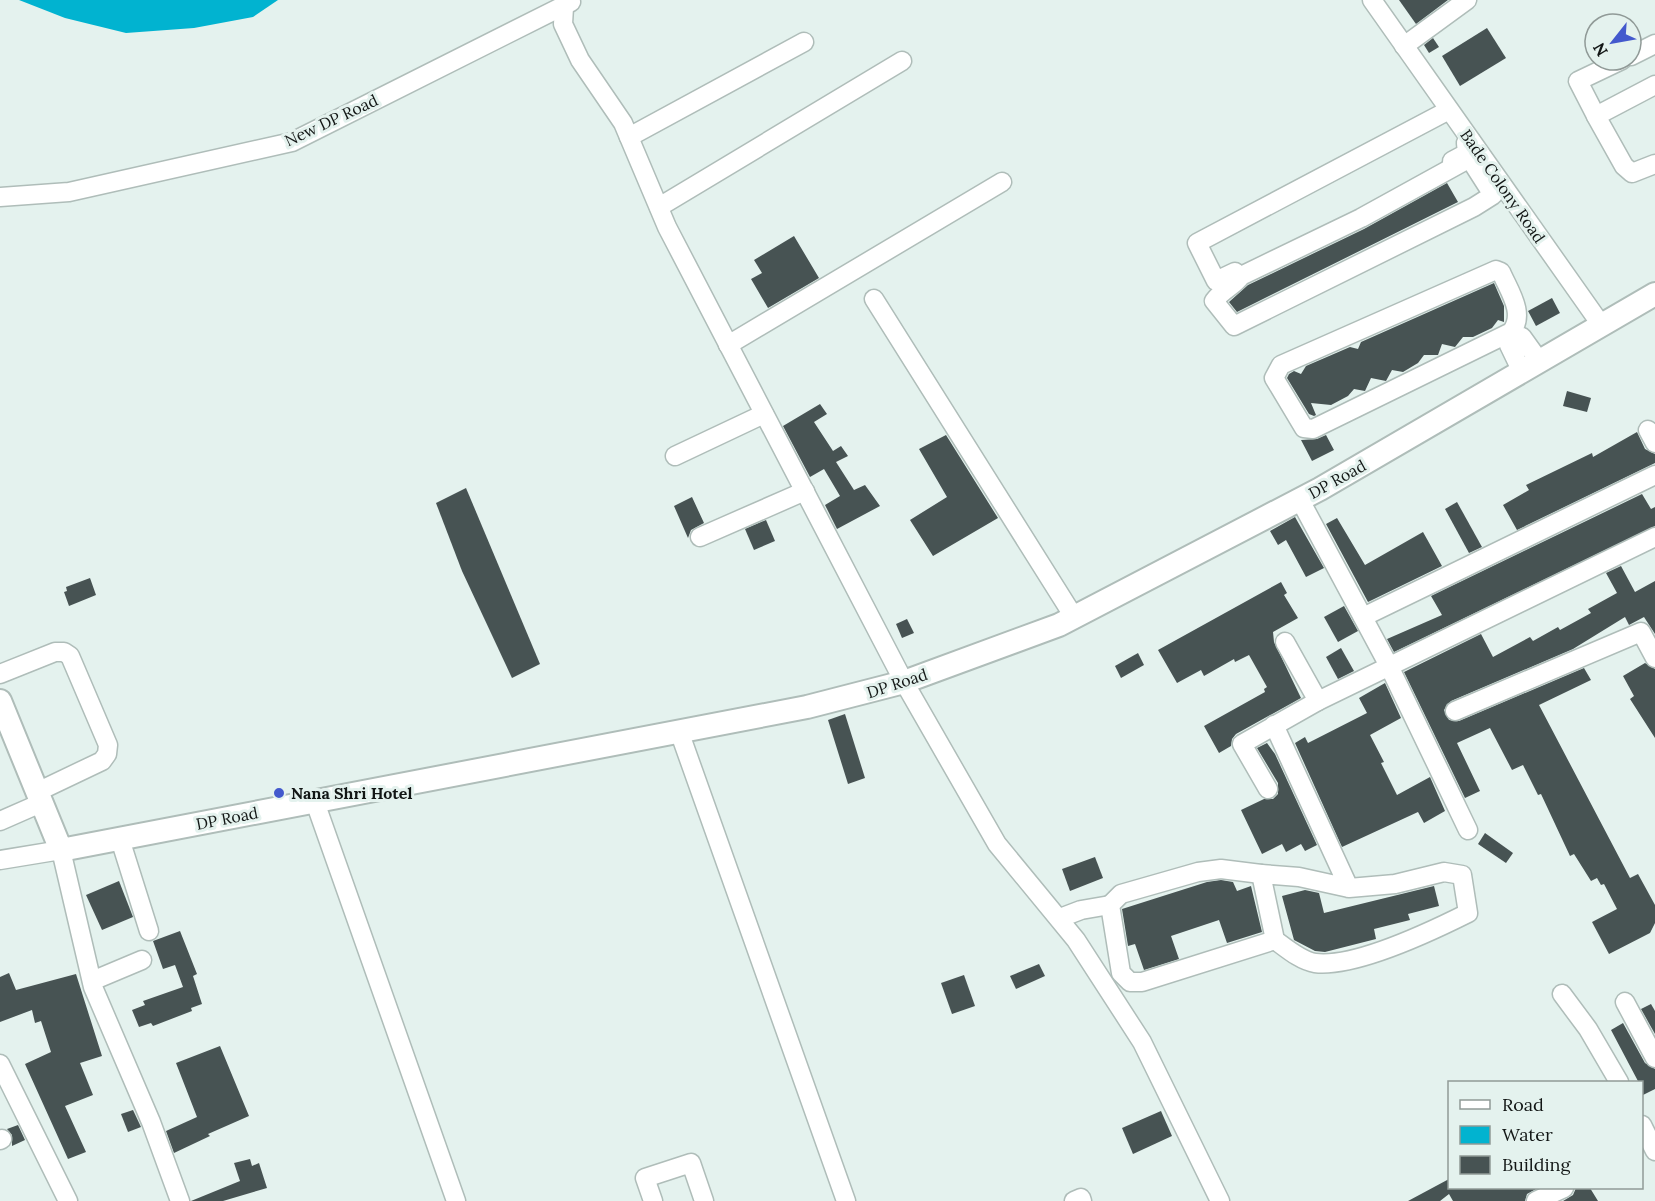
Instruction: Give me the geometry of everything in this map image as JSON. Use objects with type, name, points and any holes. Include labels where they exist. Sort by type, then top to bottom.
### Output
[{"type":"street","name":"Bade Colony Road","points":[[1372,0],[1472,151],[1602,326]]},
{"type":"street","points":[[1404,46],[1467,0]]},
{"type":"street","points":[[569,3],[563,24],[580,60],[623,123],[659,207],[728,345],[904,682],[997,844],[1060,918],[1144,1046],[1221,1201]]},
{"type":"street","name":"New DP Road","points":[[0,197],[69,192],[292,142],[569,3]]},
{"type":"street","points":[[629,137],[804,42]]},
{"type":"street","points":[[659,207],[902,61]]},
{"type":"street","points":[[1597,72],[1578,81],[1624,166],[1632,173],[1655,164]]},
{"type":"street","points":[[1596,116],[1655,86]]},
{"type":"street","points":[[1446,112],[1201,238],[1197,243],[1216,281],[1472,151]]},
{"type":"street","points":[[1472,151],[1493,195],[1474,207],[1234,326],[1214,301],[1223,289],[1242,276],[1361,218],[1472,151]]},
{"type":"street","points":[[728,345],[1002,182]]},
{"type":"street","points":[[1489,271],[1501,272],[1518,314],[1517,324],[1522,352],[1313,429],[1304,428],[1274,378],[1281,365],[1489,271]]},
{"type":"street","name":"DP Road","points":[[61,850],[818,704],[904,682],[1039,634],[1067,621],[1300,500],[1522,352],[1602,326],[1655,294]]},
{"type":"street","points":[[874,299],[1067,621]]},
{"type":"street","points":[[675,456],[764,414]]},
{"type":"street","points":[[1363,617],[1655,475]]},
{"type":"street","points":[[700,537],[805,491]]},
{"type":"street","points":[[1300,500],[1389,666],[1468,830]]},
{"type":"street","points":[[1268,789],[1242,744],[1318,701],[1655,537]]},
{"type":"street","points":[[1455,711],[1648,628],[1655,658]]},
{"type":"street","points":[[1285,642],[1318,701]]},
{"type":"street","points":[[0,674],[55,652],[64,652],[70,656],[108,746],[107,754],[102,761],[0,821]]},
{"type":"street","points":[[0,701],[61,850],[92,981],[151,1122],[180,1201]]},
{"type":"street","points":[[1274,725],[1349,888]]},
{"type":"street","points":[[679,731],[846,1201]]},
{"type":"street","points":[[315,802],[456,1201]]},
{"type":"street","points":[[120,839],[149,931]]},
{"type":"street","points":[[0,860],[61,850]]},
{"type":"street","points":[[1060,918],[1081,910],[1110,905],[1121,894],[1198,872],[1221,869],[1299,877],[1349,888],[1395,884],[1444,872],[1462,875],[1468,913],[1430,932],[1350,960],[1314,963],[1275,940],[1261,874]]},
{"type":"street","points":[[1110,905],[1121,973],[1130,981],[1142,982],[1275,940]]},
{"type":"street","points":[[92,981],[142,960]]},
{"type":"street","points":[[1562,994],[1588,1029],[1618,1081]]},
{"type":"street","points":[[1625,1002],[1655,1058]]},
{"type":"street","points":[[0,1064],[68,1201]]},
{"type":"street","points":[[1643,1129],[1651,1147]]},
{"type":"street","points":[[653,1201],[645,1178],[691,1163],[704,1201]]},
{"type":"street","points":[[1536,1201],[1562,1189]]},
{"type":"street","points":[[1074,1201],[1081,1198],[1082,1201]]},
{"type":"water","points":[[19,0],[278,0],[253,17],[194,28],[126,33],[65,18]]},
{"type":"building","points":[[1399,0],[1448,0],[1416,24]]},
{"type":"building","points":[[1487,28],[1506,58],[1460,86],[1442,56]]},
{"type":"building","points":[[1433,38],[1439,47],[1429,53],[1424,45]]},
{"type":"building","points":[[1447,183],[1458,202],[1237,312],[1229,302],[1248,285],[1364,229]]},
{"type":"building","points":[[794,236],[819,278],[768,308],[751,279],[762,273],[754,260]]},
{"type":"building","points":[[1494,283],[1504,306],[1504,322],[1498,320],[1492,328],[1473,337],[1463,337],[1455,347],[1442,344],[1438,355],[1424,355],[1418,363],[1403,372],[1392,370],[1386,381],[1371,378],[1365,391],[1354,389],[1348,396],[1331,405],[1311,403],[1316,415],[1314,416],[1309,414],[1287,378],[1294,371],[1301,374],[1306,366],[1350,347],[1358,349],[1361,342]]},
{"type":"building","points":[[1552,298],[1560,313],[1536,326],[1528,311]]},
{"type":"building","points":[[1567,391],[1591,398],[1587,412],[1563,406]]},
{"type":"building","points":[[820,404],[827,414],[814,422],[833,451],[841,446],[848,456],[836,462],[854,490],[865,485],[880,506],[837,529],[825,505],[840,496],[824,469],[810,477],[783,426]]},
{"type":"building","points":[[1637,432],[1645,449],[1655,454],[1655,463],[1517,530],[1503,505],[1529,490],[1526,485],[1592,453],[1593,457]]},
{"type":"building","points":[[946,435],[998,518],[933,556],[910,520],[947,497],[919,449]]},
{"type":"building","points":[[1326,435],[1334,450],[1312,461],[1301,440],[1317,439]]},
{"type":"building","points":[[466,488],[540,664],[512,678],[462,571],[436,503]]},
{"type":"building","points":[[1642,494],[1651,509],[1655,507],[1655,526],[1394,652],[1387,639],[1442,615],[1431,596]]},
{"type":"building","points":[[692,497],[704,523],[691,530],[688,538],[674,506]]},
{"type":"building","points":[[1457,502],[1482,547],[1469,553],[1445,509]]},
{"type":"building","points":[[1295,517],[1324,568],[1306,577],[1286,540],[1278,545],[1270,531]]},
{"type":"building","points":[[1337,518],[1365,565],[1423,532],[1442,566],[1368,602],[1326,524]]},
{"type":"building","points":[[766,520],[775,541],[754,550],[745,529]]},
{"type":"building","points":[[1621,566],[1635,592],[1655,581],[1655,634],[1644,617],[1629,625],[1625,617],[1573,649],[1451,701],[1444,710],[1449,720],[1459,721],[1584,668],[1591,680],[1539,705],[1630,878],[1638,874],[1655,905],[1655,923],[1650,933],[1609,954],[1592,922],[1617,909],[1604,884],[1601,885],[1597,878],[1591,881],[1574,854],[1570,856],[1541,794],[1538,795],[1523,765],[1512,770],[1490,728],[1457,743],[1480,791],[1465,798],[1404,672],[1481,634],[1493,657],[1530,637],[1533,641],[1558,627],[1560,630],[1591,613],[1588,609],[1617,593],[1606,573]]},
{"type":"building","points":[[90,578],[96,595],[69,606],[64,592],[67,591],[66,587]]},
{"type":"building","points":[[1281,582],[1287,593],[1284,595],[1298,618],[1273,632],[1274,642],[1301,698],[1236,734],[1231,746],[1219,753],[1204,726],[1265,692],[1264,689],[1267,687],[1249,655],[1235,662],[1234,659],[1204,676],[1201,670],[1177,683],[1158,650]]},
{"type":"building","points":[[1344,606],[1358,631],[1338,642],[1324,617]]},
{"type":"building","points":[[907,619],[914,633],[902,638],[896,624]]},
{"type":"building","points":[[1341,648],[1354,671],[1338,679],[1326,657]]},
{"type":"building","points":[[1138,653],[1144,665],[1121,678],[1115,666]]},
{"type":"building","points":[[1645,663],[1655,669],[1655,738],[1630,699],[1634,696],[1623,676]]},
{"type":"building","points":[[1385,683],[1401,718],[1370,735],[1384,762],[1381,763],[1397,795],[1430,777],[1445,811],[1424,823],[1418,812],[1342,847],[1295,743],[1305,737],[1308,743],[1367,713],[1359,698]]},
{"type":"building","points":[[845,714],[865,778],[848,784],[828,720]]},
{"type":"building","points":[[1267,743],[1275,754],[1317,845],[1305,851],[1301,844],[1286,852],[1282,844],[1262,854],[1241,810],[1264,799],[1273,799],[1278,794],[1278,783],[1257,748]]},
{"type":"building","points":[[1485,833],[1513,853],[1506,863],[1478,844]]},
{"type":"building","points":[[1095,857],[1103,878],[1070,891],[1062,869]]},
{"type":"building","points":[[1221,880],[1233,882],[1237,891],[1251,886],[1262,932],[1227,943],[1219,920],[1171,936],[1179,959],[1144,970],[1135,944],[1128,946],[1122,909],[1207,882]]},
{"type":"building","points":[[119,881],[133,917],[102,930],[86,895]]},
{"type":"building","points":[[1434,886],[1439,906],[1408,914],[1410,920],[1374,929],[1376,939],[1325,952],[1315,951],[1294,940],[1282,896],[1305,890],[1319,893],[1324,913]]},
{"type":"building","points":[[180,931],[197,974],[193,976],[202,1004],[191,1008],[192,1011],[153,1026],[151,1023],[139,1027],[132,1010],[145,1005],[143,1001],[183,987],[175,965],[163,969],[153,941]]},
{"type":"building","points":[[1039,964],[1045,976],[1016,989],[1010,976]]},
{"type":"building","points":[[9,973],[16,990],[76,974],[102,1056],[80,1063],[93,1095],[65,1106],[86,1152],[68,1159],[25,1064],[51,1052],[41,1021],[35,1023],[32,1010],[0,1022],[0,977]]},
{"type":"building","points":[[964,975],[975,1006],[952,1014],[941,983]]},
{"type":"building","points":[[1651,1004],[1655,1011],[1655,1034],[1641,1009]]},
{"type":"building","points":[[1623,1023],[1645,1063],[1655,1069],[1655,1089],[1643,1095],[1643,1081],[1638,1081],[1611,1030]]},
{"type":"building","points":[[220,1046],[249,1116],[208,1134],[210,1136],[174,1153],[166,1131],[197,1117],[176,1063]]},
{"type":"building","points":[[133,1110],[141,1127],[128,1132],[121,1114]]},
{"type":"building","points":[[1161,1111],[1172,1136],[1133,1154],[1122,1128]]},
{"type":"building","points":[[18,1125],[25,1140],[12,1146],[12,1135],[7,1129]]},
{"type":"building","points":[[250,1159],[252,1166],[259,1163],[267,1188],[223,1201],[191,1201],[240,1181],[234,1163]]},
{"type":"building","points":[[1448,1180],[1448,1189],[1536,1189],[1527,1194],[1525,1201],[1453,1201],[1449,1194],[1440,1201],[1408,1201]]},
{"type":"building","points":[[1576,1189],[1591,1189],[1598,1201],[1563,1201],[1573,1195]]},
{"type":"place","name":"Nana Shri Hotel","points":[[279,793]]}]
